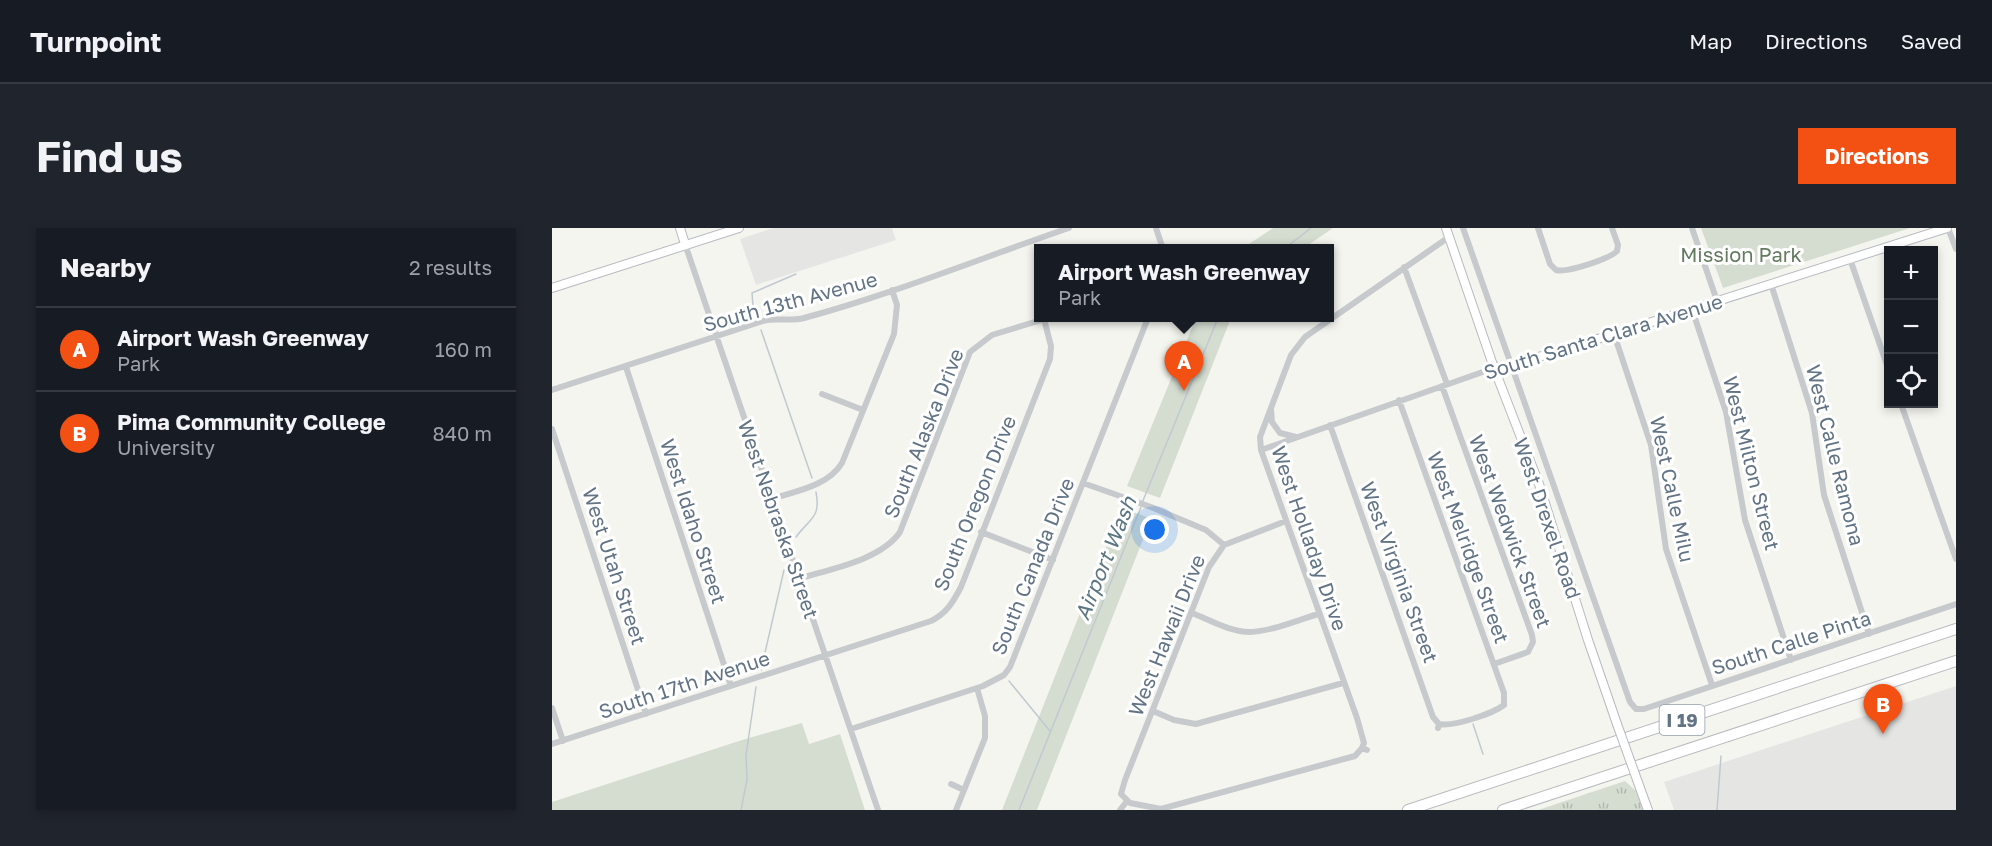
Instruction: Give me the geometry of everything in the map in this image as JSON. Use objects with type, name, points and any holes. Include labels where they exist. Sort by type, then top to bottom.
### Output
[{"type":"highway","name":"I 19","points":[[1408,810],[1956,629]]},
{"type":"highway","name":"I 19","points":[[1503,810],[1956,661]]},
{"type":"street","name":"West Nebraska Street","points":[[680,228],[878,810]]},
{"type":"street","points":[[552,288],[739,228]]},
{"type":"street","name":"South 13th Avenue","points":[[552,390],[771,319],[800,319],[892,290],[1069,228]]},
{"type":"street","points":[[1156,228],[1161,244]]},
{"type":"street","name":"West Drexel Road","points":[[1446,228],[1494,368],[1536,476],[1588,640],[1648,810]]},
{"type":"street","name":"West Drexel Road","points":[[1463,228],[1630,702],[1636,709]]},
{"type":"street","points":[[1538,228],[1550,264],[1556,270],[1564,271],[1620,253],[1612,228]]},
{"type":"street","points":[[1692,228],[1717,301]]},
{"type":"street","points":[[1948,228],[1956,249]]},
{"type":"street","name":"South Santa Clara Avenue","points":[[1261,450],[1494,368],[1512,365],[1614,334],[1948,228]]},
{"type":"street","name":"West Holladay Drive","points":[[1334,316],[1449,237]]},
{"type":"street","points":[[1850,259],[1884,357]]},
{"type":"street","name":"West Wedwick Street","points":[[1404,267],[1532,635],[1535,649],[1494,664]]},
{"type":"street","points":[[1552,278],[1556,270]]},
{"type":"street","name":"West Calle Ramona","points":[[1771,284],[1812,413],[1824,495],[1869,634]]},
{"type":"street","points":[[772,499],[824,481],[834,474],[842,463],[894,334],[897,305],[892,290]]},
{"type":"street","name":"West Milton Street","points":[[1692,309],[1726,412],[1745,520],[1791,660]]},
{"type":"street","name":"South Alaska Drive","points":[[798,579],[873,554],[890,544],[900,532],[970,352],[992,335],[1034,322]]},
{"type":"street","name":"South Oregon Drive","points":[[827,657],[931,621],[945,613],[961,587],[1050,359],[1051,346],[1047,322]]},
{"type":"street","name":"South Canada Drive","points":[[851,729],[977,688],[1004,675],[1010,667],[1146,322]]},
{"type":"street","name":"West Holladay Drive","points":[[1126,801],[1137,806],[1161,809],[1355,756],[1365,749],[1363,737],[1261,450],[1262,431],[1291,355],[1305,337],[1326,322]]},
{"type":"street","name":"West Calle Milu","points":[[1614,334],[1651,444],[1666,549],[1712,685]]},
{"type":"street","name":"West Idaho Street","points":[[626,366],[731,686]]},
{"type":"street","points":[[822,394],[863,410]]},
{"type":"street","name":"West Melridge Street","points":[[1399,400],[1507,706]]},
{"type":"street","points":[[1271,407],[1272,422],[1280,433],[1297,438]]},
{"type":"street","points":[[1902,408],[1956,559]]},
{"type":"street","name":"West Virginia Street","points":[[1330,425],[1438,726],[1449,725],[1507,706]]},
{"type":"street","name":"West Utah Street","points":[[552,429],[646,714]]},
{"type":"street","points":[[1083,483],[1151,507],[1206,530],[1224,545]]},
{"type":"street","name":"West Hawaii Drive","points":[[1126,801],[1122,788],[1209,567],[1224,545],[1286,521]]},
{"type":"street","points":[[981,532],[1053,560]]},
{"type":"street","name":"South Calle Pinta","points":[[1636,709],[1644,709],[1956,604]]},
{"type":"street","points":[[1192,613],[1227,627],[1250,632],[1319,614]]},
{"type":"street","name":"South 17th Avenue","points":[[552,744],[827,657]]},
{"type":"street","points":[[1153,711],[1174,720],[1196,724],[1343,683]]},
{"type":"street","points":[[956,810],[985,738],[986,717],[977,688]]},
{"type":"street","points":[[552,708],[563,741]]},
{"type":"street","points":[[951,784],[964,790]]},
{"type":"street","points":[[1120,810],[1126,801]]},
{"type":"shaded area","points":[[773,228],[892,228],[896,240],[756,285],[740,239]]},
{"type":"shaded area","points":[[1956,686],[1956,810],[1674,810],[1664,782]]},
{"type":"green space","points":[[1273,228],[1333,228],[1310,244],[1249,244]]},
{"type":"green space","name":"Mission Park","points":[[1701,228],[1910,228],[1723,288]]},
{"type":"green space","points":[[1194,322],[1229,322],[1160,498],[1127,486]]},
{"type":"green space","points":[[1122,507],[1151,519],[1037,810],[1002,810]]},
{"type":"green space","points":[[802,723],[809,744],[840,734],[865,810],[552,810],[552,802],[742,740]]},
{"type":"green space","points":[[1625,781],[1636,791],[1643,810],[1538,810]]},
{"type":"waterway","name":"Airport Wash","points":[[1290,244],[1311,228]]},
{"type":"waterway","points":[[757,316],[752,293],[796,274]]},
{"type":"waterway","name":"Airport Wash","points":[[1142,503],[1216,322]]},
{"type":"waterway","points":[[761,330],[812,478]]},
{"type":"waterway","points":[[796,537],[816,513],[816,492]]},
{"type":"waterway","name":"Airport Wash","points":[[1019,810],[1141,507]]},
{"type":"waterway","points":[[761,670],[784,570]]},
{"type":"waterway","points":[[1009,681],[1050,731]]},
{"type":"waterway","points":[[741,810],[747,780],[746,755],[756,687]]},
{"type":"waterway","points":[[1473,724],[1483,754]]},
{"type":"waterway","points":[[1717,810],[1721,756]]},
{"type":"place","name":"Airport Wash Greenway","points":[[1184,391]]},
{"type":"place","name":"Pima Community College","points":[[1883,734]]}]
